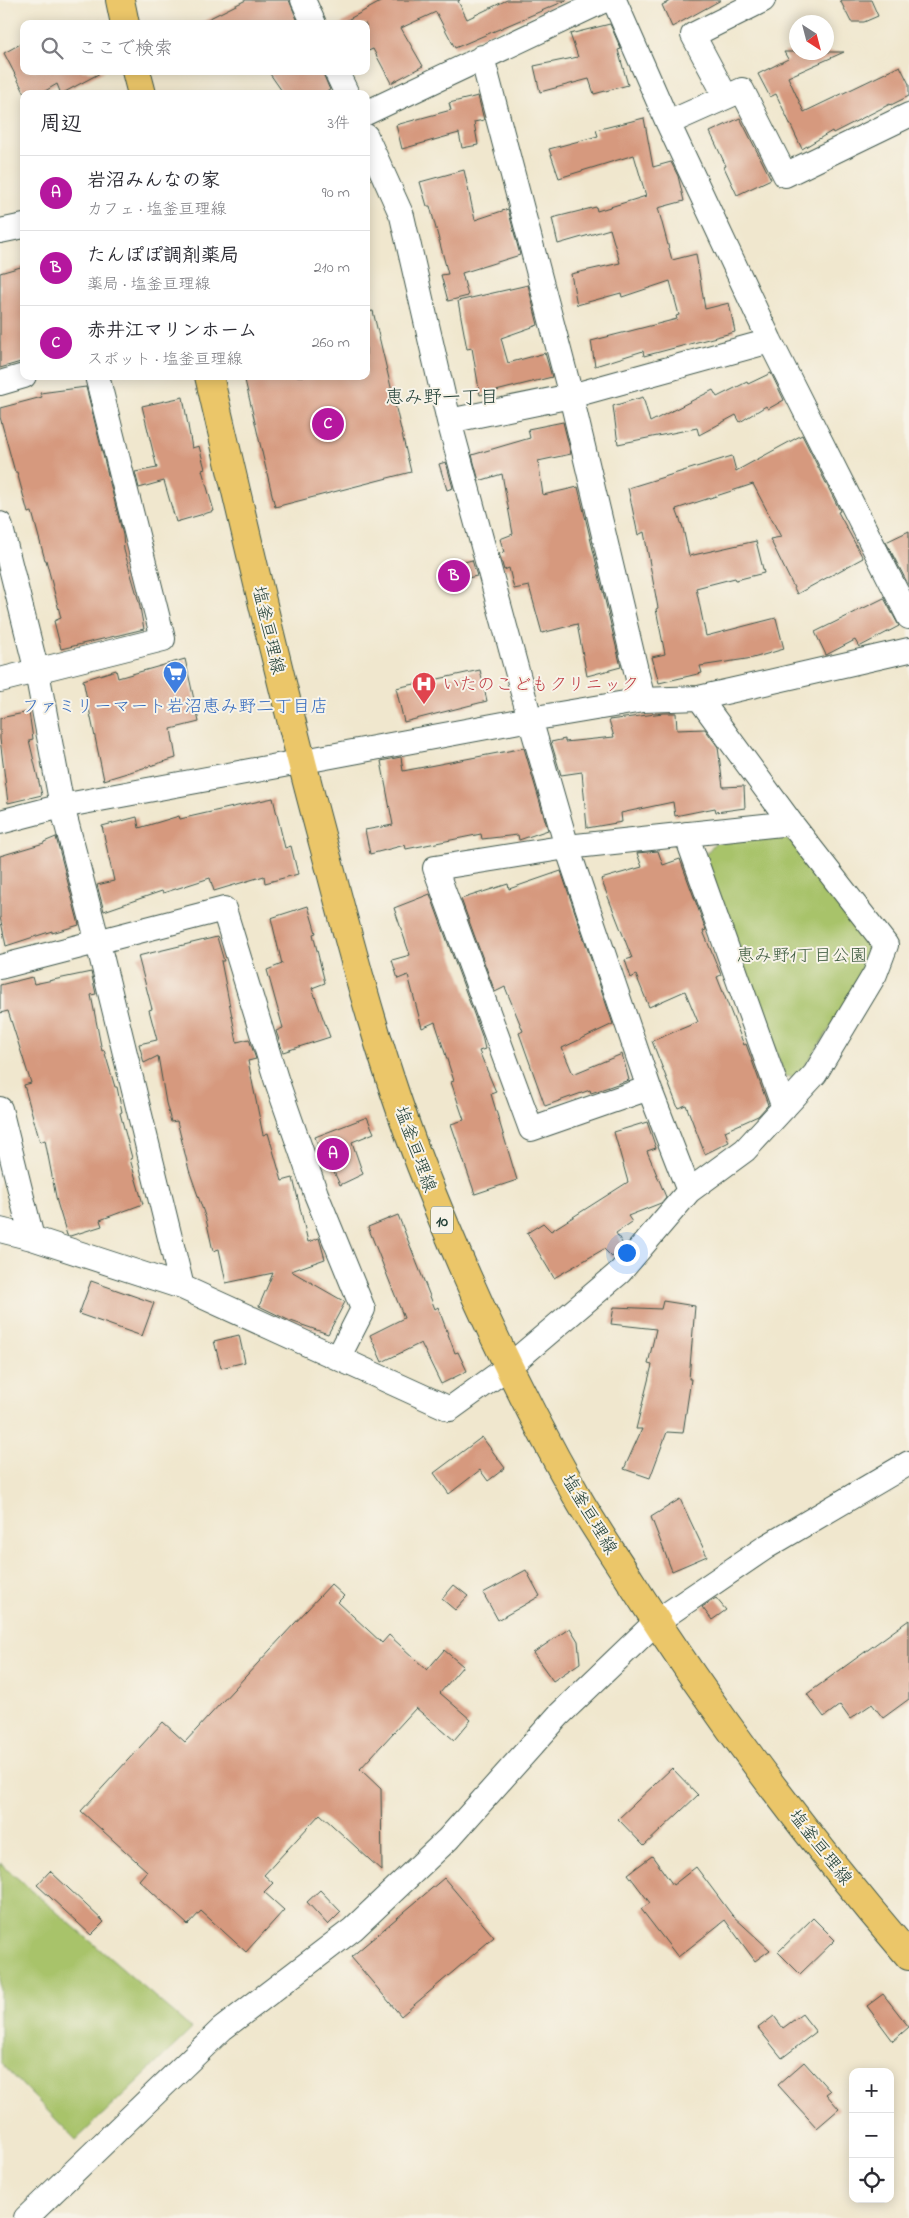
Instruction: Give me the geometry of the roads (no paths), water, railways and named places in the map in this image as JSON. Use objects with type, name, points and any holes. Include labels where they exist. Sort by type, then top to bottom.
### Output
[{"type":"main road","points":[[120,0],[124,20]]},
{"type":"main road","points":[[137,75],[141,90]]},
{"type":"main road","name":"塩釜亘理線","points":[[210,380],[301,762],[373,1028],[419,1161],[444,1224],[508,1367],[581,1502],[656,1622],[692,1678],[744,1748],[872,1912],[909,1956]]},
{"type":"street","points":[[370,111],[606,0]]},
{"type":"street","points":[[614,0],[668,123],[770,341],[909,617]]},
{"type":"street","points":[[726,97],[693,35],[763,0]]},
{"type":"street","points":[[482,57],[571,396],[643,700]]},
{"type":"street","points":[[338,75],[345,90]]},
{"type":"street","points":[[668,123],[742,90],[784,175],[909,115]]},
{"type":"street","points":[[370,145],[402,216],[449,421],[567,847],[649,1088],[689,1191]]},
{"type":"street","points":[[0,231],[20,227]]},
{"type":"street","points":[[449,421],[571,396],[770,341]]},
{"type":"street","points":[[0,383],[20,377]]},
{"type":"street","points":[[0,680],[163,639],[98,380]]},
{"type":"street","points":[[0,524],[37,672],[62,806],[98,943],[182,1287]]},
{"type":"street","points":[[0,822],[62,806],[530,719],[643,700],[699,698],[909,650]]},
{"type":"street","points":[[0,1230],[32,1238],[182,1287],[450,1409],[508,1367],[620,1272],[689,1191],[745,1150],[815,1074],[875,974],[886,945],[791,823],[699,698]]},
{"type":"street","points":[[649,1088],[531,1129],[435,868],[567,847],[791,823]]},
{"type":"street","points":[[686,834],[784,1108]]},
{"type":"street","points":[[0,967],[224,909],[276,1079],[316,1194],[363,1309],[338,1358]]},
{"type":"street","points":[[0,1108],[32,1238]]},
{"type":"street","points":[[26,2218],[222,2029],[360,1922],[448,1838],[558,1715],[656,1622],[766,1548],[909,1463]]},
{"type":"place","name":"赤井江マリンホーム","points":[[328,424]]},
{"type":"place","name":"たんぽぽ調剤薬局","points":[[454,576]]},
{"type":"place","name":"ファミリーマート岩沼恵み野二丁目店","points":[[175,694]]},
{"type":"place","name":"いたのこどもクリニック","points":[[424,705]]},
{"type":"place","name":"岩沼みんなの家","points":[[333,1154]]},
{"type":"district","name":"恵み野一丁目","points":[[442,396]]},
{"type":"park label","name":"恵み野1丁目公園","points":[[802,955]]}]
